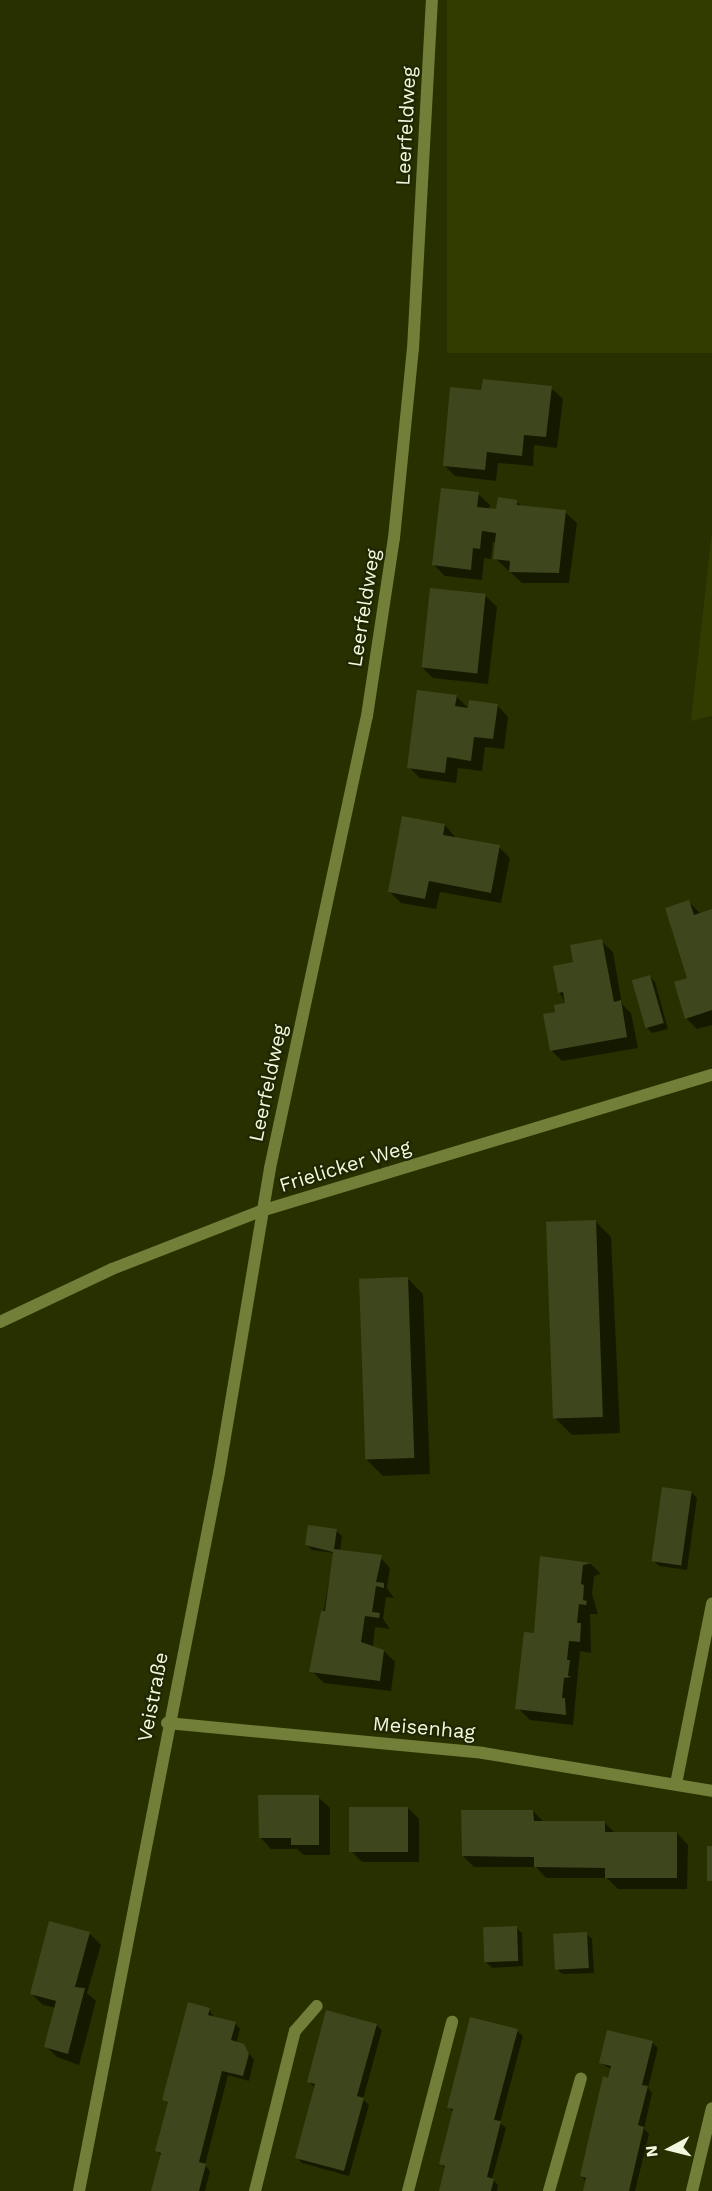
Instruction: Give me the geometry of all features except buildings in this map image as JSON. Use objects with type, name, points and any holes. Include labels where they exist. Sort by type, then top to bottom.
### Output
[{"type":"street","name":"Leerfeldweg","points":[[261,1211],[367,716],[394,538],[412,349],[432,0]]},
{"type":"street","name":"Frielicker Weg","points":[[0,1322],[112,1269],[261,1211],[712,1075]]},
{"type":"street","name":"Veistraße","points":[[79,2191],[167,1723],[219,1473],[261,1211]]},
{"type":"street","points":[[676,1784],[712,1604]]},
{"type":"street","name":"Meisenhag","points":[[167,1723],[483,1753],[712,1791]]},
{"type":"street","points":[[255,2191],[295,2031],[317,2006]]},
{"type":"street","points":[[408,2191],[452,2022]]},
{"type":"street","points":[[549,2191],[581,2078]]},
{"type":"street","points":[[692,2191],[712,2108]]},
{"type":"shaded area","points":[[447,0],[712,0],[712,353],[447,353]]},
{"type":"shaded area","points":[[712,531],[712,716],[691,721]]}]
